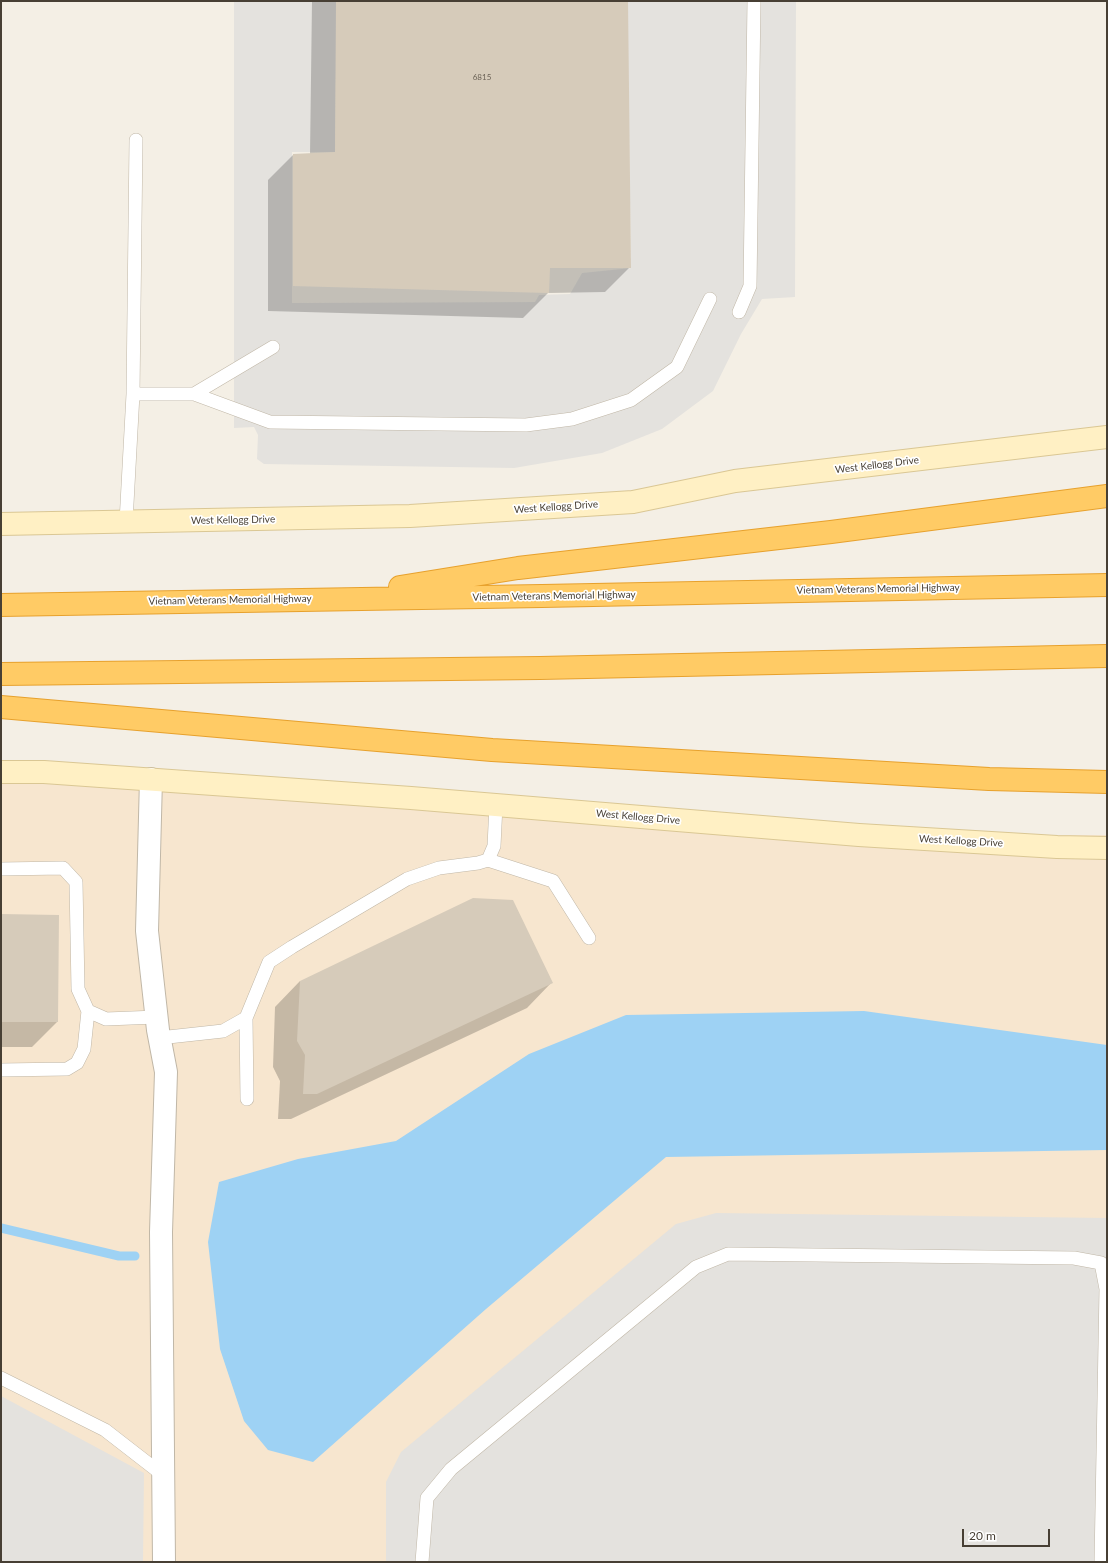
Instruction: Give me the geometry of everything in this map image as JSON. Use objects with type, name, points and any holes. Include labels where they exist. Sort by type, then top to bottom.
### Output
[{"type":"highway","points":[[329,598],[518,568],[831,532],[1107,496]]},
{"type":"highway","name":"Vietnam Veterans Memorial Highway","points":[[1,604],[542,596],[1107,585]]},
{"type":"highway","points":[[1,674],[540,668],[1107,656]]},
{"type":"highway","points":[[1,707],[492,750],[989,779],[1107,782]]},
{"type":"highway","points":[[989,779],[1107,795]]},
{"type":"main road","name":"West Kellogg Drive","points":[[1,524],[410,516],[633,502],[734,481],[1107,437]]},
{"type":"main road","name":"West Kellogg Drive","points":[[1,772],[44,772],[151,779],[496,805],[859,835],[1057,847],[1107,848]]},
{"type":"street","points":[[151,779],[147,932],[158,1027],[166,1072],[161,1232],[164,1562]]},
{"type":"lane","points":[[739,312],[750,286],[754,1]]},
{"type":"lane","points":[[126,522],[133,394],[136,140]]},
{"type":"lane","points":[[133,394],[194,394],[270,422],[526,425],[572,419],[631,400],[677,367],[710,299]]},
{"type":"lane","points":[[194,394],[272,346]]},
{"type":"lane","points":[[488,860],[494,846],[496,805]]},
{"type":"lane","points":[[247,1099],[246,1018],[269,962],[407,879],[439,868],[478,863],[488,860],[553,881],[589,938]]},
{"type":"lane","points":[[1,869],[63,868],[76,882],[78,989],[88,1011],[84,1049],[77,1063],[67,1069],[1,1070]]},
{"type":"lane","points":[[88,1011],[106,1019],[158,1027],[223,1031],[246,1018]]},
{"type":"lane","points":[[422,1562],[427,1498],[450,1469],[696,1267],[728,1254],[1074,1258],[1101,1263],[1106,1289],[1101,1562]]},
{"type":"lane","points":[[1,1378],[106,1430],[163,1475]]},
{"type":"shaded area","points":[[234,1],[337,1],[335,152],[292,152],[292,303],[535,302],[539,295],[570,294],[582,273],[631,268],[627,1],[796,1],[795,297],[762,299],[741,334],[713,391],[662,429],[602,453],[514,468],[264,464],[257,459],[258,435],[254,427],[234,428]]},
{"type":"shaded area","points":[[1,772],[859,835],[1107,835],[1107,1562],[1,1562]]},
{"type":"shaded area","points":[[716,1213],[1107,1218],[1107,1562],[386,1562],[386,1482],[401,1452],[676,1224]]},
{"type":"shaded area","points":[[1,1396],[144,1473],[143,1562],[1,1562]]},
{"type":"water","points":[[864,1011],[1107,1045],[1107,1150],[666,1157],[486,1309],[313,1462],[268,1450],[244,1421],[220,1349],[208,1242],[219,1182],[298,1159],[396,1141],[529,1054],[626,1015]]},
{"type":"building","points":[[336,1],[628,1],[631,268],[550,268],[549,293],[293,286],[293,154],[335,152]]},
{"type":"building","points":[[473,898],[513,900],[553,983],[317,1094],[303,1094],[305,1055],[297,1041],[300,981]]},
{"type":"building","points":[[1,914],[59,915],[58,1022],[1,1022]]},
{"type":"waterway","points":[[1,1228],[119,1256],[135,1256]]}]
